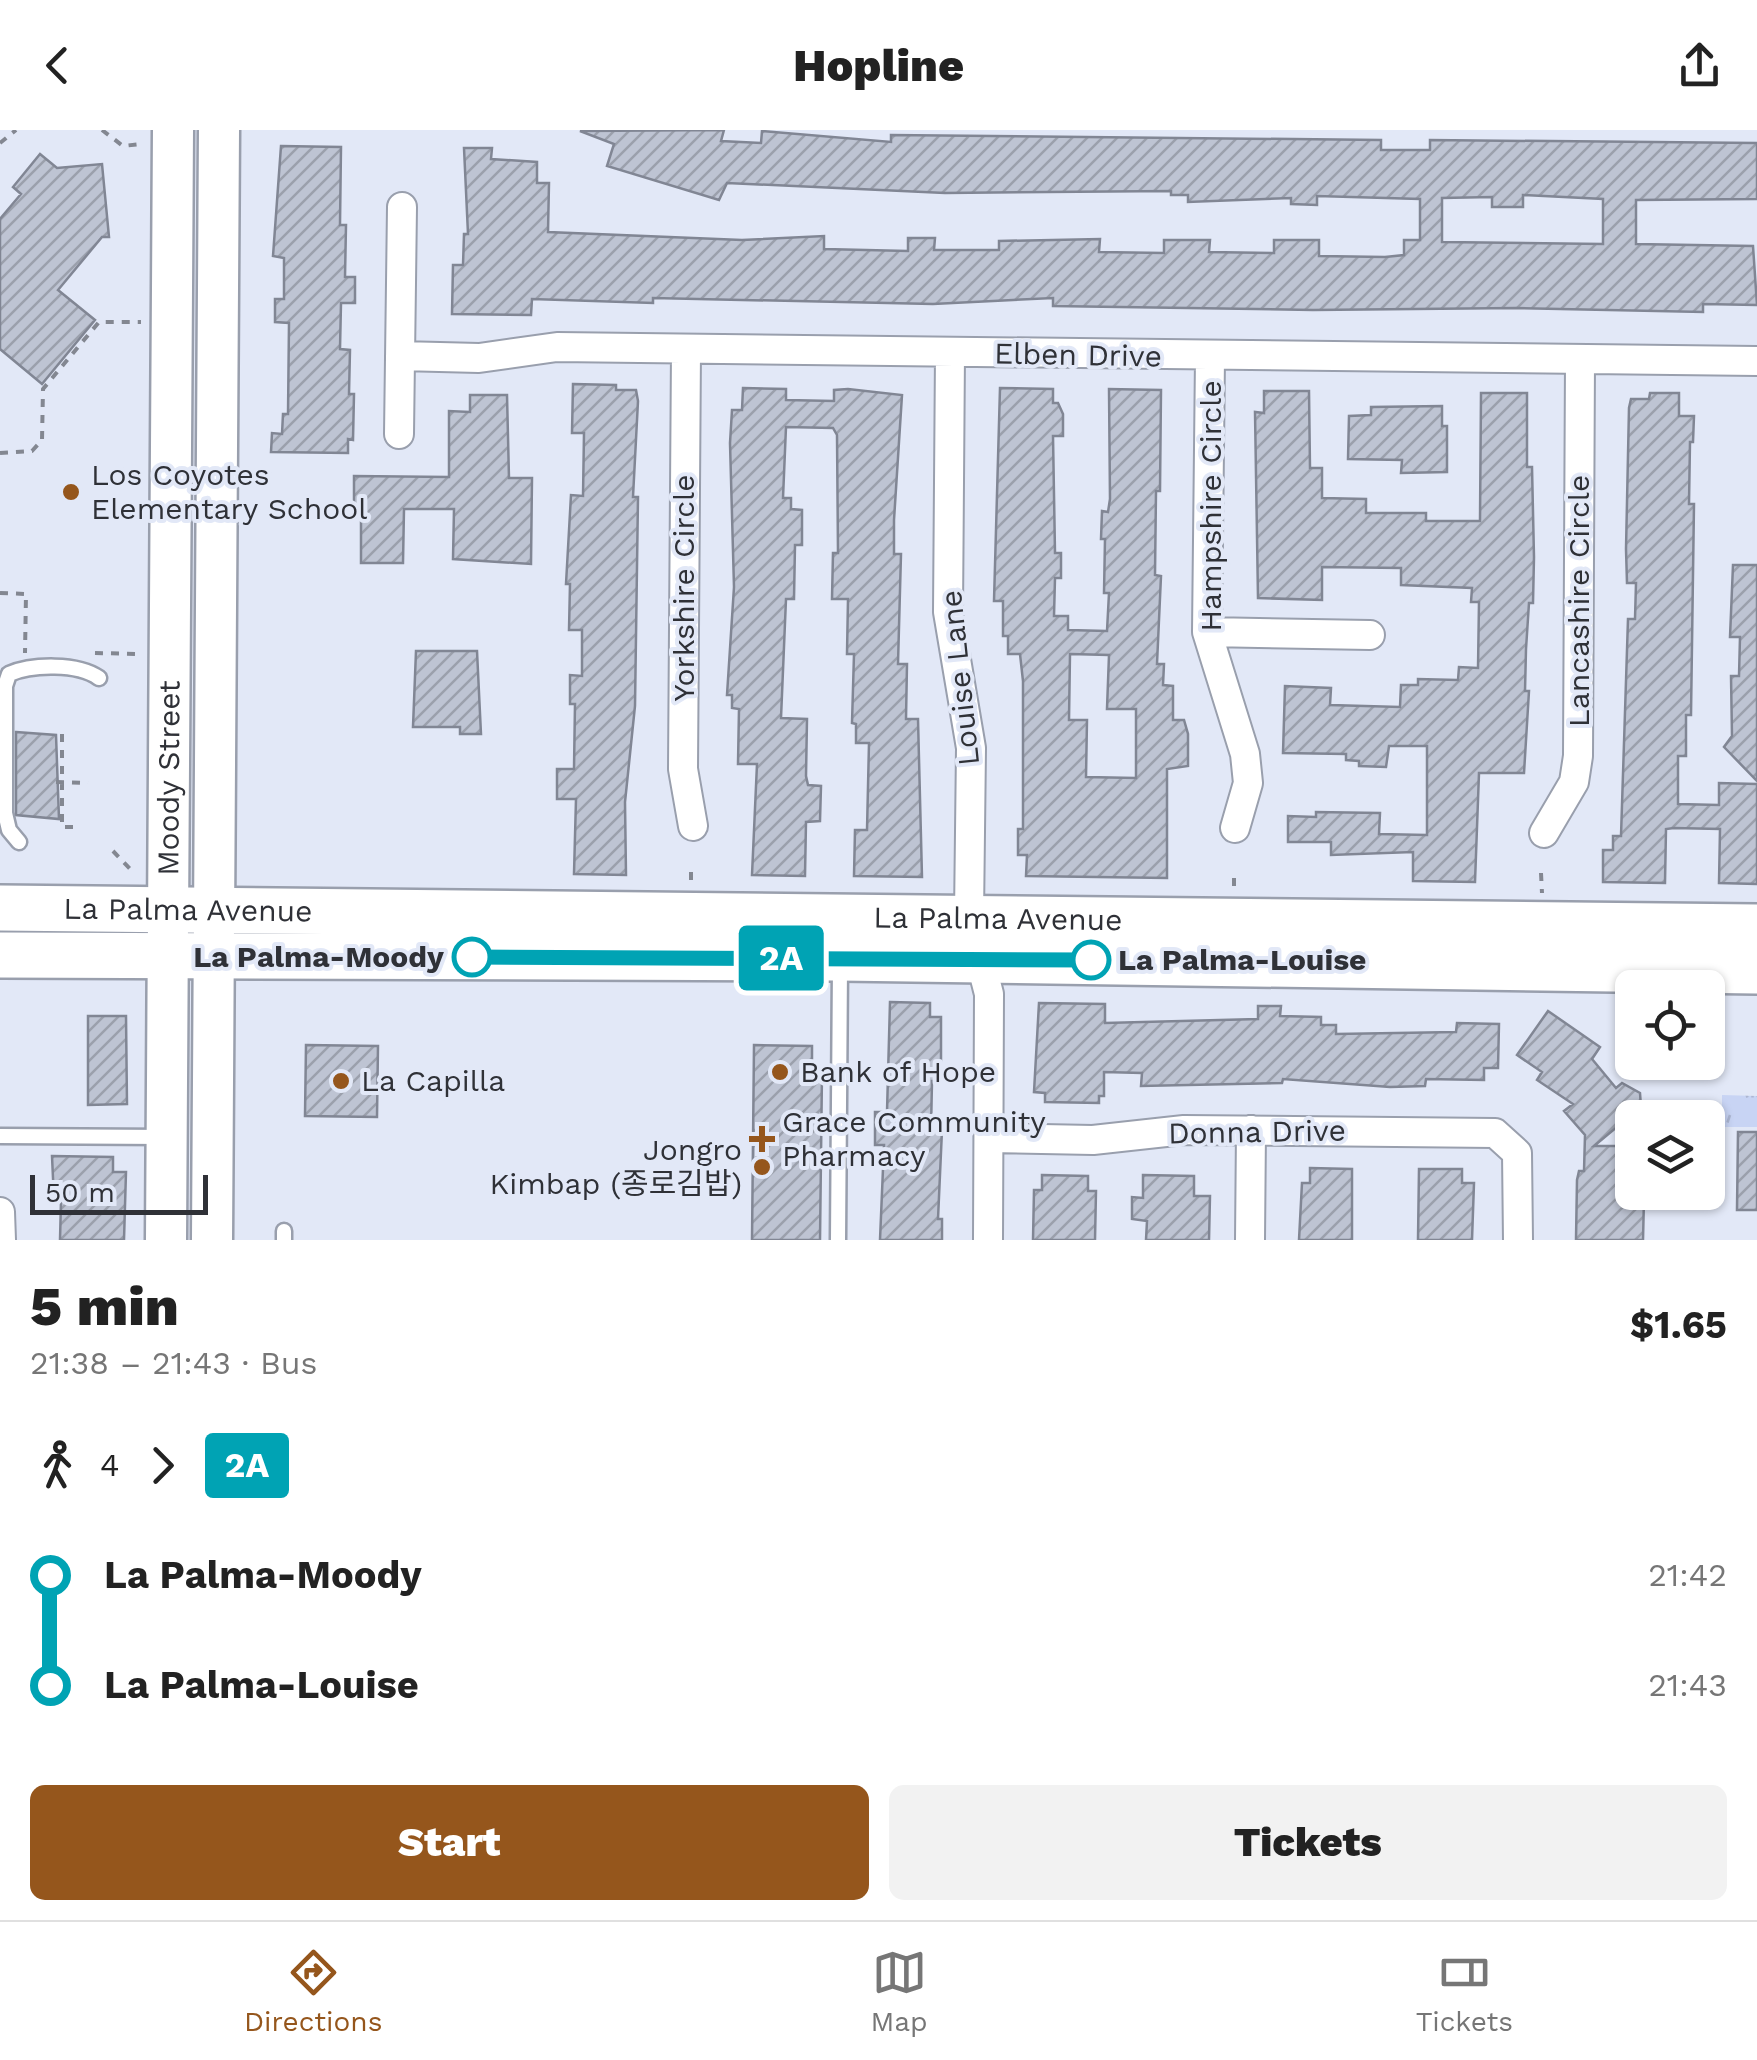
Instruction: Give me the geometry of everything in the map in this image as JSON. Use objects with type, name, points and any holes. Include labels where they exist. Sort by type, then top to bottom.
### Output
[{"type":"main road","name":"Moody Street","points":[[212,1240],[219,130]]},
{"type":"main road","name":"Moody Street","points":[[160,137],[172,374],[166,1240]]},
{"type":"main road","points":[[172,374],[217,375]]},
{"type":"main road","name":"La Palma Avenue","points":[[0,908],[706,920],[969,916],[1757,926]]},
{"type":"main road","name":"La Palma Avenue","points":[[0,955],[212,956],[706,920],[840,958],[1757,970]]},
{"type":"street","points":[[399,434],[402,208]]},
{"type":"street","name":"Elben Drive","points":[[400,356],[479,358],[556,347],[1757,361]]},
{"type":"street","name":"Yorkshire Circle","points":[[686,350],[683,769],[693,826]]},
{"type":"street","name":"Louise Lane","points":[[950,354],[948,612],[971,748],[969,916],[989,994],[988,1240]]},
{"type":"street","name":"Hampshire Circle","points":[[1210,357],[1207,632],[1245,754],[1248,783],[1234,828]]},
{"type":"street","name":"Lancashire Circle","points":[[1544,833],[1574,782],[1578,756],[1580,360]]},
{"type":"street","points":[[1207,632],[1370,635]]},
{"type":"street","name":"Donna Drive","points":[[989,1138],[1093,1140],[1184,1130],[1495,1133],[1517,1153],[1518,1240]]},
{"type":"street","points":[[1250,1130],[1250,1240]]},
{"type":"street","points":[[0,1212],[1,1240]]},
{"type":"lane","points":[[19,842],[9,830],[5,812],[5,686],[10,674],[21,669],[86,668],[99,678]]},
{"type":"lane","points":[[838,1240],[840,958]]},
{"type":"lane","points":[[0,1136],[166,1137]]},
{"type":"path","points":[[0,143],[16,130]]},
{"type":"path","points":[[102,130],[123,146],[160,137]]},
{"type":"path","points":[[0,453],[32,451],[42,440],[44,389],[99,322],[146,322]]},
{"type":"path","points":[[0,593],[26,594],[26,653]]},
{"type":"path","points":[[85,654],[144,654]]},
{"type":"path","points":[[62,734],[58,782],[62,827],[76,827]]},
{"type":"path","points":[[58,782],[88,783]]},
{"type":"path","points":[[113,850],[134,873]]},
{"type":"path","points":[[692,865],[706,920]]},
{"type":"path","points":[[1234,870],[1234,894]]},
{"type":"path","points":[[1541,873],[1542,897]]},
{"type":"green space","points":[[1722,1095],[1757,1096],[1757,1127],[1725,1127]]},
{"type":"building","points":[[724,130],[721,141],[761,143],[762,131],[891,142],[891,135],[1381,140],[1381,150],[1430,150],[1430,140],[1757,143],[1757,199],[1636,200],[1636,244],[1753,246],[1757,305],[1703,304],[1703,312],[1517,308],[1313,310],[1053,306],[1053,298],[933,304],[653,298],[653,303],[532,299],[531,315],[452,314],[453,265],[463,265],[464,234],[468,234],[464,148],[492,148],[491,159],[537,162],[537,183],[549,183],[548,232],[742,240],[824,236],[824,249],[908,251],[908,238],[935,238],[934,250],[999,250],[999,241],[1100,239],[1099,252],[1164,253],[1164,240],[1210,240],[1209,252],[1274,253],[1274,240],[1319,240],[1319,256],[1385,257],[1404,255],[1404,240],[1420,240],[1420,199],[1317,196],[1317,205],[1291,204],[1291,198],[1188,202],[1188,195],[1171,195],[1171,191],[945,193],[727,183],[719,200],[607,166],[614,144],[580,131]],"holes":[[[1523,195],[1603,199],[1603,244],[1442,242],[1442,198],[1492,197],[1492,207],[1523,207]]]},
{"type":"building","points":[[281,146],[341,147],[340,225],[346,225],[345,277],[355,277],[355,303],[341,303],[340,349],[350,350],[349,394],[354,394],[353,440],[348,439],[348,453],[271,452],[272,433],[282,434],[283,414],[288,414],[289,323],[275,322],[275,299],[284,299],[284,258],[273,256]]},
{"type":"building","points":[[40,154],[57,168],[102,164],[109,237],[102,237],[58,290],[95,320],[42,384],[0,349],[0,219],[21,194],[13,187]]},
{"type":"building","points":[[573,384],[616,385],[616,390],[636,390],[638,401],[633,497],[638,497],[635,706],[625,802],[626,875],[574,874],[576,799],[557,799],[557,769],[574,769],[575,704],[570,704],[570,675],[582,676],[582,630],[569,630],[570,584],[566,584],[571,495],[583,496],[584,433],[572,433]]},
{"type":"building","points":[[743,388],[786,389],[786,400],[834,401],[834,390],[848,389],[902,395],[894,520],[894,554],[901,554],[898,664],[907,664],[906,719],[918,719],[922,877],[854,876],[855,830],[867,830],[869,743],[856,743],[856,724],[852,723],[854,654],[847,654],[848,599],[832,599],[833,553],[838,553],[837,435],[833,428],[786,427],[783,498],[791,498],[791,509],[802,510],[802,545],[795,545],[794,599],[786,599],[781,718],[807,719],[806,776],[808,785],[821,786],[820,821],[806,822],[805,876],[752,875],[757,764],[738,764],[739,709],[732,708],[732,695],[727,695],[734,587],[730,443],[732,410],[742,410]]},
{"type":"building","points":[[1000,388],[1053,389],[1053,403],[1058,403],[1063,414],[1063,436],[1053,436],[1055,553],[1061,553],[1061,578],[1055,578],[1054,616],[1068,616],[1068,630],[1107,631],[1109,593],[1104,593],[1105,539],[1101,539],[1102,511],[1108,512],[1110,499],[1109,389],[1161,390],[1160,491],[1156,491],[1155,575],[1161,576],[1157,664],[1164,664],[1163,685],[1173,686],[1173,720],[1184,720],[1188,734],[1188,766],[1167,769],[1167,878],[1026,876],[1027,855],[1018,855],[1018,829],[1023,829],[1020,654],[1008,654],[1008,636],[1003,636],[1003,601],[994,601]],"holes":[[[1070,654],[1109,655],[1107,709],[1136,709],[1136,778],[1086,777],[1087,720],[1069,720]]]},
{"type":"building","points":[[1264,391],[1309,391],[1310,468],[1322,468],[1322,498],[1366,499],[1366,513],[1426,513],[1426,521],[1480,521],[1481,393],[1527,393],[1527,467],[1532,467],[1534,557],[1526,649],[1525,691],[1529,691],[1524,773],[1479,773],[1475,882],[1413,881],[1413,852],[1331,855],[1331,842],[1288,842],[1288,816],[1316,817],[1316,812],[1380,813],[1379,834],[1427,835],[1427,746],[1389,746],[1386,767],[1359,766],[1359,761],[1346,760],[1346,754],[1283,753],[1285,686],[1331,688],[1330,705],[1400,707],[1401,685],[1418,685],[1418,679],[1458,680],[1459,667],[1478,668],[1479,602],[1471,602],[1472,588],[1401,585],[1401,568],[1322,567],[1322,600],[1258,598],[1255,412],[1264,413]]},
{"type":"building","points":[[1650,393],[1679,393],[1679,416],[1694,416],[1689,504],[1694,504],[1691,715],[1686,715],[1686,756],[1678,756],[1678,804],[1719,805],[1719,783],[1757,784],[1757,884],[1719,883],[1720,829],[1674,828],[1666,829],[1665,883],[1603,882],[1603,850],[1613,850],[1613,836],[1621,836],[1628,619],[1635,619],[1636,583],[1627,583],[1626,549],[1629,408],[1631,399],[1649,399]]},
{"type":"building","points":[[470,395],[507,395],[509,478],[532,478],[531,564],[453,559],[454,509],[404,509],[403,563],[361,563],[361,510],[354,510],[354,476],[449,477],[449,411],[470,412]]},
{"type":"building","points":[[1442,406],[1442,426],[1447,426],[1447,472],[1401,473],[1402,460],[1348,459],[1349,416],[1371,415],[1371,407]]},
{"type":"building","points":[[1733,565],[1757,565],[1757,781],[1724,747],[1732,736],[1731,676],[1739,676],[1740,637],[1730,637]]},
{"type":"building","points":[[416,651],[477,651],[481,734],[460,734],[460,727],[413,727]]},
{"type":"building","points":[[16,732],[56,735],[59,819],[16,815]]},
{"type":"building","points":[[890,1002],[930,1003],[930,1017],[941,1017],[941,1081],[932,1081],[931,1130],[942,1130],[938,1219],[942,1219],[942,1240],[880,1240],[884,1145],[875,1145],[875,1112],[887,1112]]},
{"type":"building","points":[[1039,1003],[1105,1004],[1105,1023],[1258,1019],[1258,1006],[1281,1006],[1280,1016],[1321,1017],[1321,1025],[1336,1025],[1336,1034],[1456,1032],[1457,1023],[1499,1024],[1498,1068],[1484,1068],[1484,1080],[1426,1079],[1425,1086],[1390,1087],[1283,1079],[1282,1083],[1141,1086],[1142,1073],[1104,1072],[1104,1096],[1099,1096],[1099,1103],[1045,1102],[1045,1093],[1034,1092]]},
{"type":"building","points":[[1548,1011],[1600,1047],[1592,1059],[1616,1088],[1622,1083],[1640,1093],[1640,1100],[1615,1100],[1615,1129],[1594,1146],[1615,1146],[1615,1210],[1644,1210],[1643,1240],[1576,1240],[1577,1180],[1579,1171],[1584,1171],[1585,1135],[1564,1111],[1573,1104],[1537,1080],[1542,1072],[1517,1055]]},
{"type":"building","points":[[88,1016],[126,1016],[127,1104],[88,1105]]},
{"type":"building","name":"La Capilla","points":[[306,1045],[378,1046],[377,1117],[305,1116]]},
{"type":"building","points":[[754,1045],[812,1046],[812,1071],[822,1072],[820,1240],[752,1240]]},
{"type":"building","points":[[1738,1132],[1757,1132],[1757,1210],[1737,1210]]},
{"type":"building","points":[[52,1156],[113,1157],[113,1172],[126,1172],[124,1240],[60,1240],[61,1201],[54,1200]]},
{"type":"building","points":[[1310,1168],[1352,1169],[1352,1240],[1299,1240],[1302,1183],[1310,1183]]},
{"type":"building","points":[[1419,1169],[1462,1169],[1462,1183],[1474,1183],[1472,1240],[1418,1240]]},
{"type":"building","points":[[1042,1175],[1088,1176],[1088,1191],[1096,1191],[1095,1240],[1033,1240],[1034,1190],[1042,1190]]},
{"type":"building","points":[[1143,1175],[1194,1176],[1194,1196],[1210,1196],[1209,1240],[1146,1240],[1147,1221],[1132,1219],[1132,1197],[1143,1198]]},
{"type":"bus line","name":"2A","points":[[472,957],[1091,960]]},
{"type":"place","name":"Los Coyotes Elementary School","points":[[71,492]]},
{"type":"place","name":"La Palma-Moody","points":[[472,957]]},
{"type":"place","name":"La Palma-Louise","points":[[1091,960]]},
{"type":"place","name":"Bank of Hope","points":[[780,1072]]},
{"type":"place","name":"La Capilla","points":[[341,1081]]},
{"type":"place","name":"Grace Community Pharmacy","points":[[762,1139]]},
{"type":"place","name":"Jongro Kimbap (종로김밥)","points":[[762,1167]]}]
